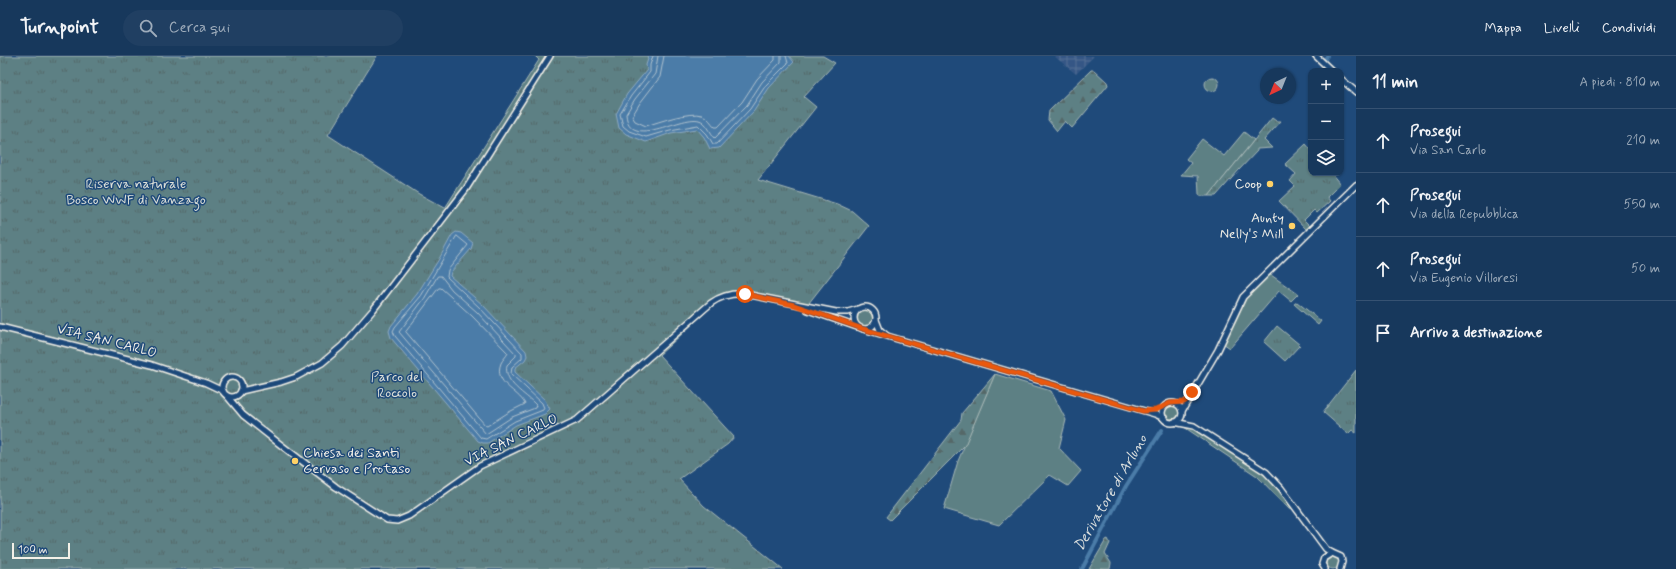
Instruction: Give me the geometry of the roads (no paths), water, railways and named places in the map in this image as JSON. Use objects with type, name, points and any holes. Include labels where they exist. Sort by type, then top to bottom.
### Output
[{"type":"street","points":[[262,387],[247,385],[234,377],[226,379],[222,385],[225,393],[234,396],[240,392],[262,387],[288,380],[315,367],[335,353],[350,337],[466,189],[550,56]]},
{"type":"street","points":[[1316,56],[1329,68]]},
{"type":"street","points":[[1344,82],[1356,92]]},
{"type":"street","points":[[1174,422],[1179,419],[1187,400],[1218,350],[1243,297],[1356,185]]},
{"type":"street","name":"VIA SAN CARLO","points":[[0,327],[134,360],[206,383],[225,393],[240,411],[281,445],[336,487],[384,518],[397,521],[411,514],[480,466],[577,420],[718,299],[729,295],[741,294],[836,312],[848,312],[858,309]]},
{"type":"street","name":"VIA SAN CARLO","points":[[794,305],[861,328],[1155,414],[1164,418]]},
{"type":"street","points":[[876,320],[871,327],[861,328],[856,324],[854,313],[858,309],[867,307],[872,309],[880,330],[889,336]]},
{"type":"street","name":"VIA SAN CARLO","points":[[206,383],[216,383],[226,379]]},
{"type":"street","points":[[240,380],[242,386],[238,402],[240,411]]},
{"type":"street","points":[[1143,411],[1156,410],[1170,404],[1187,400]]},
{"type":"street","points":[[1170,404],[1180,406],[1182,412],[1194,426],[1257,465],[1270,475],[1326,549],[1341,557],[1341,568]]},
{"type":"street","points":[[1170,404],[1162,411],[1164,418],[1169,422],[1194,426]]},
{"type":"street","points":[[1319,540],[1324,551],[1323,568]]},
{"type":"street","points":[[1324,558],[1332,553]]},
{"type":"water","points":[[649,56],[789,56],[794,62],[769,88],[754,111],[719,148],[710,149],[704,137],[697,129],[671,133],[646,142],[626,134],[619,128],[616,114],[627,94],[647,70],[646,65]]},
{"type":"water","points":[[456,232],[461,233],[473,243],[471,249],[451,272],[450,276],[483,305],[526,351],[527,356],[525,360],[515,368],[515,372],[545,400],[550,409],[545,414],[516,425],[488,443],[478,441],[391,338],[389,331],[391,326],[417,294],[452,235]]},
{"type":"waterway","name":"Derivatore di Arluno","points":[[1082,569],[1126,486],[1162,430]]},
{"type":"place","name":"Coop","points":[[1270,184]]},
{"type":"place","name":"Aunty Nelly's Mill","points":[[1292,226]]},
{"type":"place","name":"Chiesa dei Santi Gervaso e Protaso","points":[[295,461]]},
{"type":"park label","name":"Riserva naturale Bosco WWF di Vanzago","points":[[136,192]]},
{"type":"park label","name":"Parco del Roccolo","points":[[397,386]]}]
